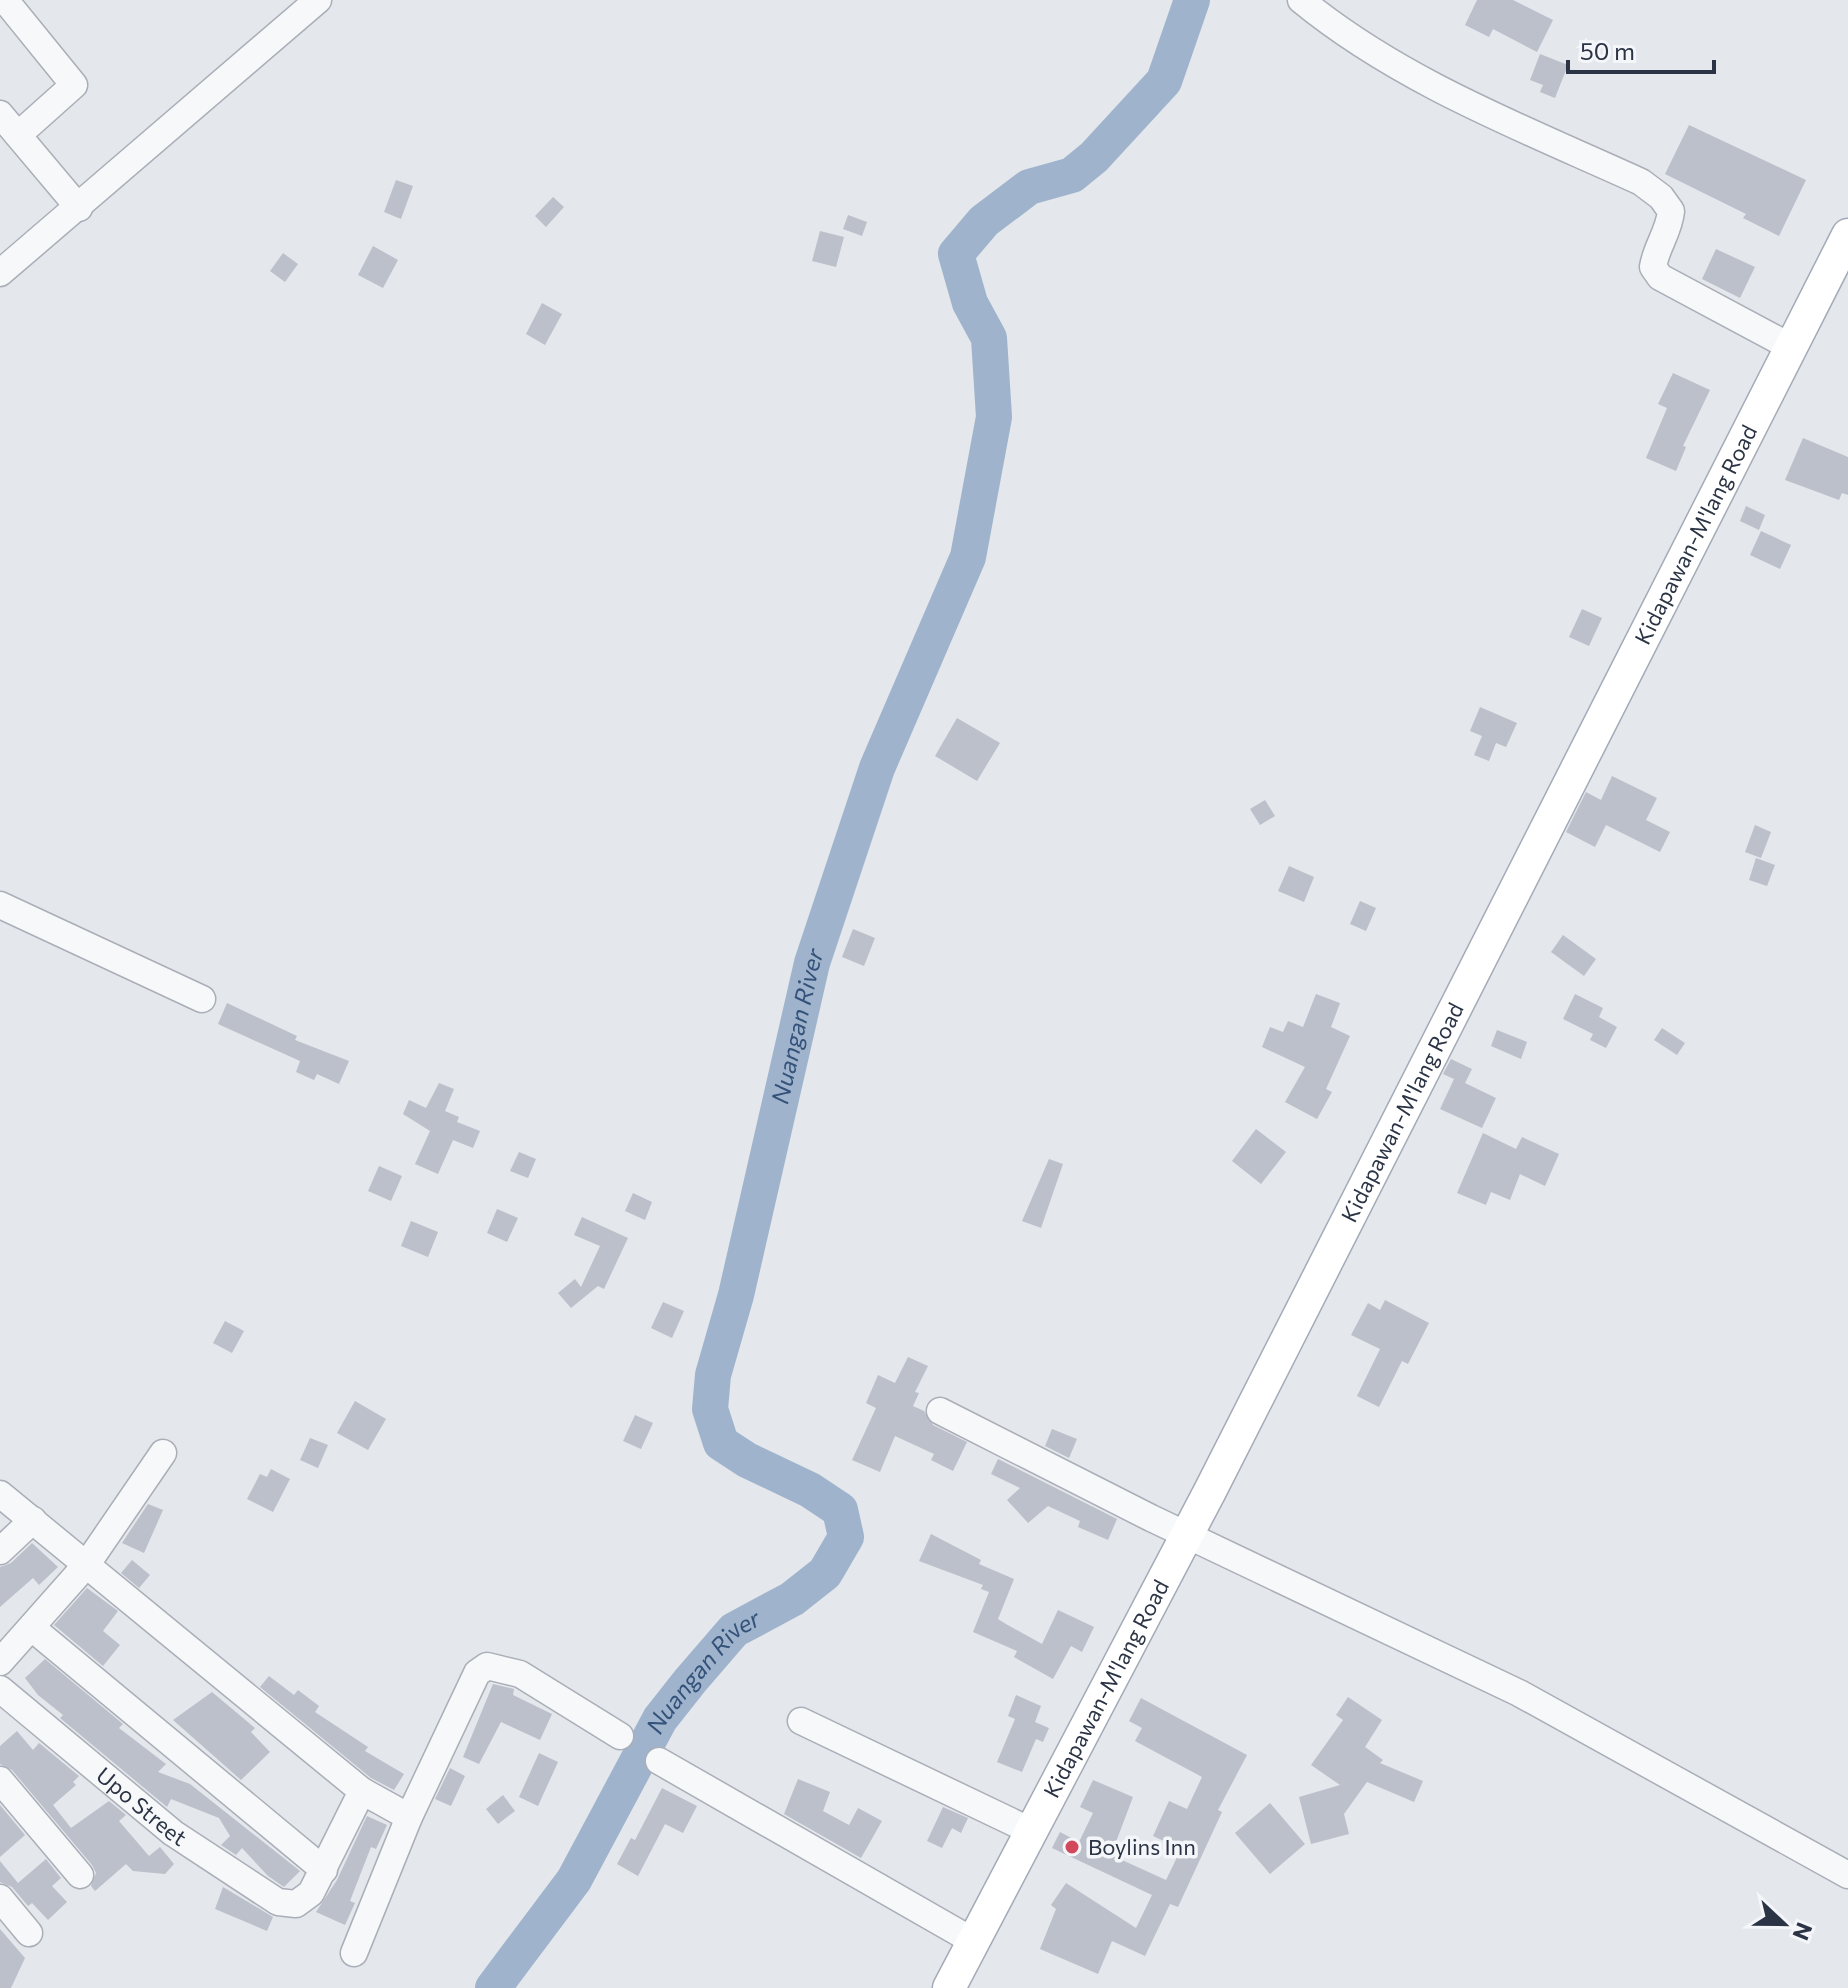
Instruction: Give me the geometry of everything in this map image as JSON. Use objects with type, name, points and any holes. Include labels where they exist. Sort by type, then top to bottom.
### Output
[{"type":"main road","name":"Kidapawan-M'lang Road","points":[[949,1988],[1187,1535],[1848,235]]},
{"type":"street","points":[[5,0],[74,85],[18,135]]},
{"type":"street","points":[[0,273],[318,0]]},
{"type":"street","points":[[1301,0],[1336,29],[1441,91],[1641,182],[1661,197],[1671,211],[1670,226],[1653,267],[1660,277],[1789,346]]},
{"type":"street","points":[[0,114],[79,208]]},
{"type":"street","points":[[0,905],[202,999]]},
{"type":"street","points":[[940,1411],[1187,1535],[1519,1693],[1848,1875]]},
{"type":"street","points":[[0,1662],[87,1564],[163,1453]]},
{"type":"street","points":[[0,1494],[362,1791],[409,1817]]},
{"type":"street","points":[[0,1551],[33,1520]]},
{"type":"street","points":[[32,1628],[324,1870],[362,1791]]},
{"type":"street","points":[[354,1953],[409,1817],[468,1685],[487,1666],[520,1674],[620,1736]]},
{"type":"street","name":"Upo Street","points":[[0,1689],[173,1833],[278,1902],[296,1904],[311,1893],[324,1870]]},
{"type":"street","points":[[801,1721],[1031,1831]]},
{"type":"street","points":[[659,1761],[973,1941]]},
{"type":"street","points":[[0,1780],[80,1875]]},
{"type":"street","points":[[0,1898],[29,1933]]},
{"type":"building","points":[[1477,0],[1513,0],[1553,20],[1537,52],[1493,29],[1489,37],[1465,25]]},
{"type":"building","points":[[1540,54],[1568,65],[1555,98],[1540,92],[1543,85],[1530,80]]},
{"type":"building","points":[[1689,125],[1806,180],[1779,236],[1743,218],[1746,214],[1665,174]]},
{"type":"building","points":[[396,180],[413,186],[401,219],[384,212]]},
{"type":"building","points":[[553,197],[564,207],[546,227],[535,216]]},
{"type":"building","points":[[848,215],[867,222],[862,236],[843,229]]},
{"type":"building","points":[[820,231],[844,237],[836,267],[812,261]]},
{"type":"building","points":[[373,246],[398,260],[383,288],[358,275]]},
{"type":"building","points":[[1716,249],[1755,267],[1740,298],[1702,279]]},
{"type":"building","points":[[283,253],[298,264],[285,282],[270,271]]},
{"type":"building","points":[[542,303],[562,314],[545,345],[526,334]]},
{"type":"building","points":[[1673,373],[1710,390],[1683,446],[1686,447],[1676,471],[1646,458],[1667,408],[1658,404]]},
{"type":"building","points":[[1803,438],[1848,457],[1848,495],[1842,493],[1839,500],[1785,480]]},
{"type":"building","points":[[1746,506],[1765,515],[1759,530],[1740,521]]},
{"type":"building","points":[[1761,531],[1791,545],[1780,569],[1750,555]]},
{"type":"building","points":[[1582,609],[1602,618],[1589,646],[1569,637]]},
{"type":"building","points":[[1480,707],[1517,723],[1506,747],[1496,743],[1489,761],[1474,755],[1482,736],[1470,731]]},
{"type":"building","points":[[957,718],[1000,743],[977,781],[935,756]]},
{"type":"building","points":[[1612,776],[1657,798],[1646,820],[1670,832],[1660,852],[1606,825],[1595,847],[1566,832],[1586,792],[1601,800]]},
{"type":"building","points":[[1265,800],[1275,816],[1260,825],[1250,809]]},
{"type":"building","points":[[1755,825],[1771,832],[1761,858],[1745,852]]},
{"type":"building","points":[[1756,858],[1775,865],[1767,886],[1749,880]]},
{"type":"building","points":[[1289,866],[1314,877],[1304,902],[1278,891]]},
{"type":"building","points":[[1360,901],[1376,908],[1366,931],[1350,924]]},
{"type":"building","points":[[853,929],[875,938],[864,966],[842,957]]},
{"type":"building","points":[[1563,935],[1596,959],[1584,976],[1551,952]]},
{"type":"building","points":[[1316,994],[1340,1003],[1331,1027],[1350,1036],[1326,1089],[1332,1092],[1317,1119],[1285,1102],[1305,1067],[1262,1047],[1270,1027],[1283,1032],[1288,1021],[1303,1027]]},
{"type":"building","points":[[1575,994],[1603,1008],[1599,1017],[1617,1027],[1606,1048],[1590,1040],[1593,1034],[1563,1019]]},
{"type":"building","points":[[227,1003],[297,1036],[295,1040],[349,1061],[339,1084],[317,1074],[314,1080],[296,1072],[300,1061],[218,1024]]},
{"type":"building","points":[[1662,1028],[1685,1043],[1677,1055],[1654,1040]]},
{"type":"building","points":[[1497,1030],[1527,1042],[1521,1059],[1491,1046]]},
{"type":"building","points":[[1451,1059],[1472,1069],[1465,1083],[1496,1098],[1482,1128],[1440,1109],[1454,1079],[1443,1074]]},
{"type":"building","points":[[439,1083],[454,1089],[445,1111],[459,1117],[457,1122],[480,1131],[473,1148],[453,1140],[438,1174],[415,1164],[430,1131],[403,1114],[409,1100],[426,1108]]},
{"type":"building","points":[[1256,1129],[1286,1152],[1261,1184],[1232,1161]]},
{"type":"building","points":[[1483,1133],[1516,1149],[1522,1137],[1559,1154],[1545,1186],[1520,1174],[1510,1200],[1491,1192],[1486,1205],[1457,1193]]},
{"type":"building","points":[[519,1152],[536,1159],[528,1178],[510,1171]]},
{"type":"building","points":[[1049,1159],[1063,1164],[1041,1228],[1022,1221]]},
{"type":"building","points":[[379,1166],[402,1176],[391,1201],[368,1191]]},
{"type":"building","points":[[633,1193],[652,1202],[645,1220],[625,1211]]},
{"type":"building","points":[[497,1209],[518,1218],[507,1242],[487,1233]]},
{"type":"building","points":[[582,1217],[628,1238],[604,1289],[598,1286],[571,1308],[558,1293],[575,1279],[581,1287],[600,1246],[574,1235]]},
{"type":"building","points":[[411,1221],[438,1232],[428,1257],[401,1246]]},
{"type":"building","points":[[1385,1300],[1429,1323],[1408,1364],[1402,1361],[1379,1407],[1357,1396],[1380,1349],[1351,1335],[1368,1303],[1380,1310]]},
{"type":"building","points":[[663,1302],[684,1311],[672,1338],[651,1328]]},
{"type":"building","points":[[225,1321],[244,1331],[232,1353],[213,1343]]},
{"type":"building","points":[[908,1357],[928,1366],[915,1392],[919,1393],[913,1406],[924,1411],[933,1425],[967,1442],[953,1471],[931,1460],[934,1454],[895,1436],[880,1472],[852,1460],[876,1408],[866,1403],[878,1375],[895,1383]]},
{"type":"building","points":[[355,1401],[386,1419],[368,1450],[337,1433]]},
{"type":"building","points":[[635,1415],[653,1423],[641,1449],[623,1441]]},
{"type":"building","points":[[1052,1429],[1077,1439],[1069,1458],[1045,1446]]},
{"type":"building","points":[[310,1438],[328,1445],[318,1468],[300,1460]]},
{"type":"building","points":[[998,1459],[1117,1519],[1108,1540],[1078,1527],[1080,1521],[1048,1506],[1028,1523],[1007,1500],[1020,1488],[991,1474]]},
{"type":"building","points":[[271,1469],[290,1479],[273,1512],[247,1499],[260,1474],[267,1477]]},
{"type":"building","points":[[148,1504],[163,1510],[144,1553],[122,1543]]},
{"type":"building","points":[[931,1534],[981,1560],[979,1564],[1014,1579],[998,1619],[1006,1624],[1042,1644],[1058,1610],[1094,1627],[1082,1652],[1071,1646],[1053,1679],[1014,1657],[1017,1651],[973,1632],[989,1592],[981,1589],[983,1585],[919,1561]]},
{"type":"building","points":[[32,1543],[58,1567],[39,1585],[33,1578],[0,1607],[0,1567],[11,1563]]},
{"type":"building","points":[[132,1560],[150,1575],[139,1588],[121,1573]]},
{"type":"building","points":[[87,1588],[118,1611],[103,1631],[120,1645],[103,1666],[54,1625]]},
{"type":"building","points":[[45,1659],[123,1724],[119,1728],[166,1764],[158,1772],[190,1784],[300,1871],[284,1887],[268,1876],[242,1848],[236,1855],[221,1845],[230,1836],[219,1818],[171,1799],[167,1807],[60,1718],[63,1715],[38,1695],[25,1678]]},
{"type":"building","points":[[269,1676],[294,1695],[298,1690],[319,1706],[315,1712],[368,1747],[365,1751],[404,1774],[394,1790],[371,1778],[260,1687]]},
{"type":"building","points":[[493,1684],[514,1689],[513,1695],[552,1714],[540,1740],[501,1722],[479,1764],[463,1757]]},
{"type":"building","points":[[212,1692],[255,1728],[251,1732],[270,1752],[241,1780],[173,1720]]},
{"type":"building","points":[[1016,1695],[1041,1706],[1035,1722],[1049,1728],[1043,1742],[1036,1739],[1022,1772],[997,1762],[1015,1719],[1008,1716]]},
{"type":"building","points":[[1348,1697],[1382,1720],[1365,1747],[1383,1760],[1380,1763],[1423,1781],[1414,1802],[1367,1782],[1344,1814],[1349,1834],[1311,1844],[1299,1797],[1340,1785],[1311,1765],[1343,1720],[1336,1715]]},
{"type":"building","points":[[1141,1698],[1247,1755],[1218,1810],[1222,1812],[1178,1907],[1170,1904],[1145,1956],[1112,1941],[1098,1974],[1040,1949],[1056,1909],[1051,1905],[1066,1883],[1136,1928],[1152,1895],[1052,1848],[1060,1832],[1079,1842],[1093,1813],[1080,1807],[1093,1780],[1133,1797],[1111,1855],[1166,1880],[1181,1849],[1153,1836],[1169,1801],[1187,1809],[1202,1777],[1135,1741],[1142,1728],[1129,1721]]},
{"type":"building","points":[[17,1731],[33,1750],[39,1743],[79,1776],[73,1782],[76,1785],[53,1805],[71,1828],[109,1801],[126,1815],[119,1821],[149,1856],[160,1847],[174,1864],[165,1874],[133,1871],[126,1864],[95,1891],[91,1886],[96,1873],[92,1865],[12,1770],[0,1764],[0,1746]]},
{"type":"building","points":[[539,1753],[558,1762],[538,1806],[519,1797]]},
{"type":"building","points":[[450,1768],[465,1776],[451,1806],[435,1799]]},
{"type":"building","points":[[798,1779],[830,1792],[823,1811],[849,1825],[858,1808],[882,1821],[861,1858],[784,1814]]},
{"type":"building","points":[[662,1788],[697,1806],[683,1833],[665,1824],[638,1876],[617,1864],[631,1838],[635,1840]]},
{"type":"building","points":[[503,1795],[515,1811],[498,1824],[486,1809]]},
{"type":"building","points":[[1270,1803],[1305,1844],[1270,1874],[1235,1833]]},
{"type":"building","points":[[0,1805],[25,1835],[0,1857]]},
{"type":"building","points":[[943,1807],[968,1818],[961,1833],[952,1828],[942,1848],[927,1841]]},
{"type":"building","points":[[367,1816],[387,1825],[376,1849],[371,1847],[350,1901],[355,1903],[345,1925],[316,1912],[337,1880]]},
{"type":"building","points":[[46,1859],[61,1878],[52,1886],[67,1902],[48,1920],[32,1903],[28,1906],[12,1887],[0,1882],[0,1861],[18,1883]]},
{"type":"building","points":[[223,1887],[273,1917],[267,1931],[215,1909]]},
{"type":"building","points":[[0,1929],[25,1958],[11,1988],[0,1988]]},
{"type":"waterway","name":"Nuangan River","points":[[493,1988],[574,1880],[660,1719],[734,1630],[792,1599],[825,1573],[846,1537],[840,1510],[810,1490],[747,1460],[721,1443],[710,1409],[713,1375],[736,1295],[812,963],[877,768],[968,557],[994,417],[989,338],[970,303],[956,254],[984,221],[1029,187],[1072,175],[1094,157],[1164,81],[1192,0]]},
{"type":"place","name":"Boylins Inn","points":[[1072,1847]]}]
